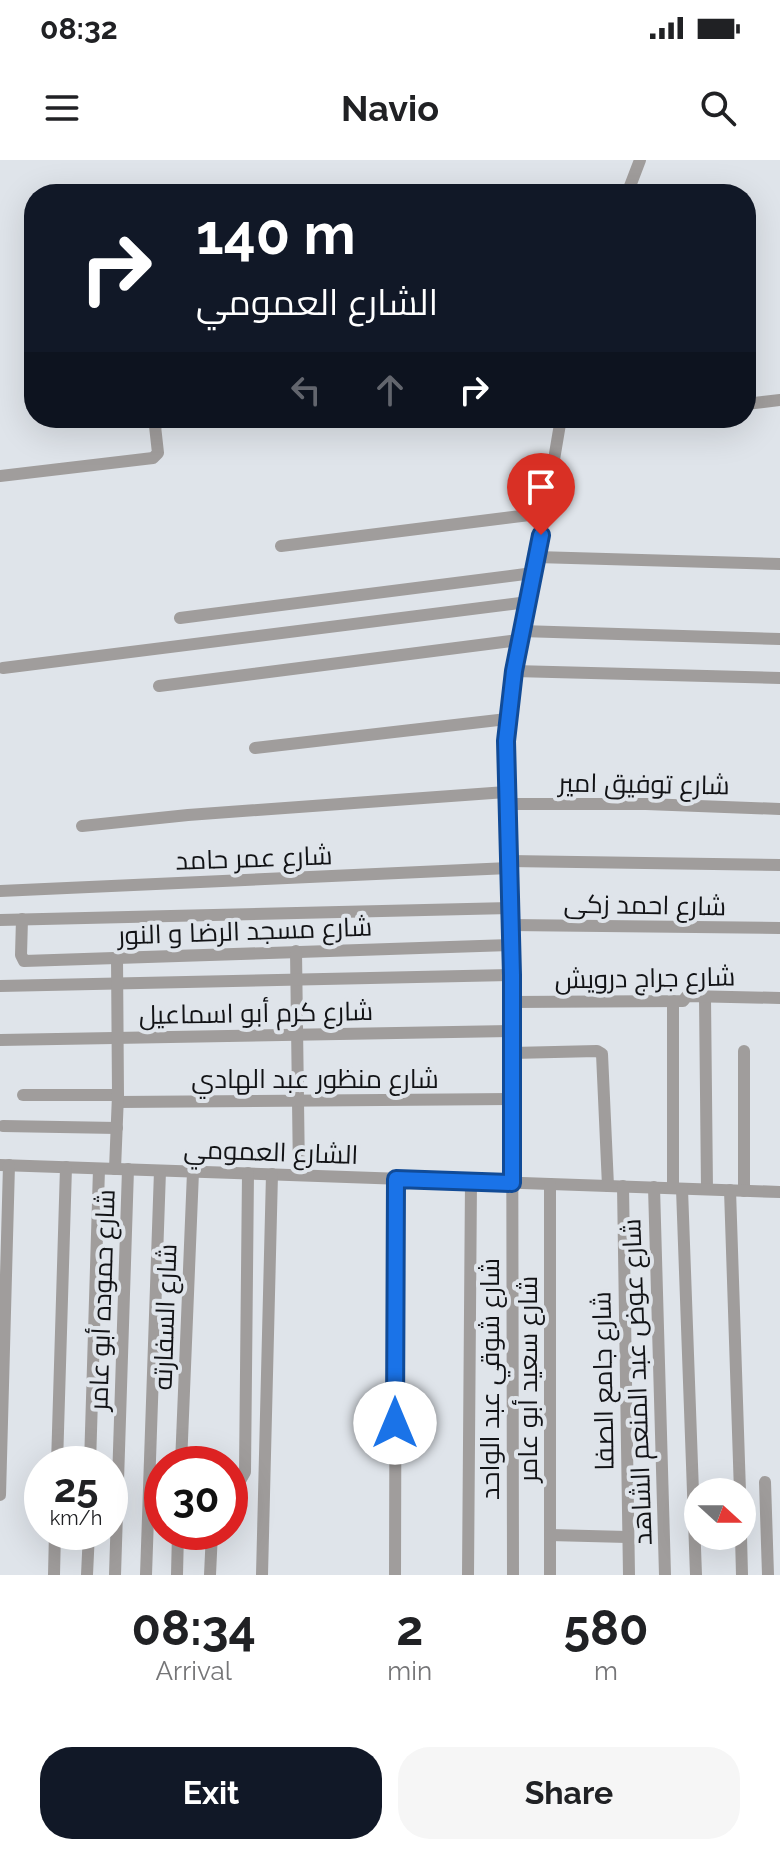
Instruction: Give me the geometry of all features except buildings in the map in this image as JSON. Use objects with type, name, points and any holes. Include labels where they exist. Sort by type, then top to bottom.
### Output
[{"type":"street","points":[[631,184],[640,160]]},
{"type":"street","points":[[756,403],[780,400]]},
{"type":"street","points":[[0,476],[153,458],[158,453],[155,428]]},
{"type":"street","name":"شارع شوقي عبد الواحد","points":[[513,1575],[513,1099],[507,719],[559,428]]},
{"type":"street","points":[[281,546],[545,513]]},
{"type":"street","points":[[536,557],[780,564]]},
{"type":"street","points":[[180,618],[533,573]]},
{"type":"street","points":[[3,668],[528,602]]},
{"type":"street","points":[[159,686],[520,636],[780,639]]},
{"type":"street","points":[[514,671],[780,678]]},
{"type":"street","points":[[255,748],[507,719]]},
{"type":"street","name":"شارع توفيق امير","points":[[82,826],[188,815],[506,798],[780,809]]},
{"type":"street","name":"شارع عمر حامد","points":[[0,891],[509,864],[780,865]]},
{"type":"street","points":[[0,920],[510,908]]},
{"type":"street","name":"شارع مسجد الرضا و النور","points":[[22,919],[21,955],[24,961],[511,945]]},
{"type":"street","name":"شارع احمد زكى","points":[[510,925],[780,928]]},
{"type":"street","points":[[296,951],[299,1175]]},
{"type":"street","name":"شارع حموده أبو عامر","points":[[115,1575],[121,1169],[117,1128],[117,958]]},
{"type":"street","points":[[0,986],[512,975]]},
{"type":"street","name":"شارع جراج درويش","points":[[512,1002],[683,1001],[687,996],[780,998]]},
{"type":"street","points":[[705,998],[707,1189]]},
{"type":"street","points":[[673,1001],[678,1188],[696,1575]]},
{"type":"street","name":"شارع كرم أبو اسماعيل","points":[[0,1040],[512,1031]]},
{"type":"street","points":[[512,1053],[597,1051],[602,1054],[608,1186]]},
{"type":"street","points":[[744,1051],[744,1191]]},
{"type":"street","name":"شارع منظور عبد الهادي","points":[[23,1095],[300,1102],[513,1099]]},
{"type":"street","points":[[3,1126],[117,1128]]},
{"type":"street","points":[[0,1495],[4,1165]]},
{"type":"street","name":"الشارع العمومي","points":[[4,1165],[780,1192]]},
{"type":"street","points":[[58,1446],[66,1167]]},
{"type":"street","points":[[91,1446],[99,1169]]},
{"type":"street","points":[[146,1575],[160,1171]]},
{"type":"street","name":"شارع السفارته","points":[[182,1446],[193,1172]]},
{"type":"street","points":[[245,1446],[248,1173]]},
{"type":"street","points":[[262,1575],[272,1174]]},
{"type":"street","points":[[395,1575],[396,1179]]},
{"type":"street","points":[[468,1575],[471,1181]]},
{"type":"street","name":"شارع سعيد أبو عامر","points":[[550,1184],[550,1575]]},
{"type":"street","name":"شارع جامع الصفا","points":[[623,1186],[629,1575]]},
{"type":"street","name":"شارع عوض عبد المنعم الشاهد","points":[[654,1187],[665,1575]]},
{"type":"street","points":[[730,1190],[740,1478]]},
{"type":"street","points":[[765,1482],[768,1575]]},
{"type":"street","points":[[550,1535],[627,1537]]},
{"type":"street","points":[[54,1575],[55,1550]]},
{"type":"street","points":[[87,1575],[88,1550]]},
{"type":"street","points":[[177,1575],[178,1550]]},
{"type":"street","points":[[210,1575],[211,1550]]},
{"type":"street","points":[[741,1550],[742,1575]]},
{"type":"route","points":[[395,1423],[396,1179],[512,1183],[512,975],[506,741],[514,671],[541,535]]}]
